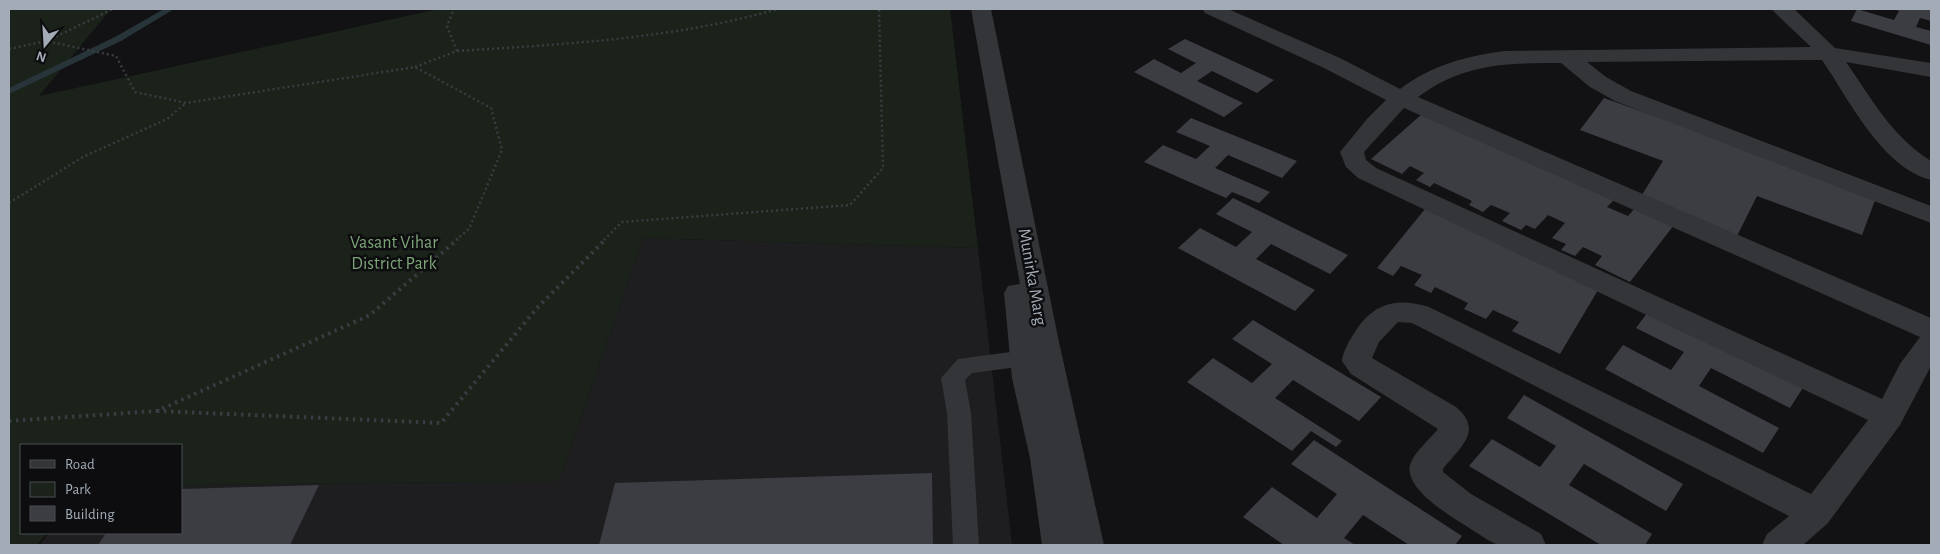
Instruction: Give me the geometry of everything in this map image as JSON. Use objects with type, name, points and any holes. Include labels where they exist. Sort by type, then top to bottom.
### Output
[{"type":"street","name":"Munirka Marg","points":[[964,9],[1018,289],[1027,378],[1046,458],[1058,545]]},
{"type":"street","name":"Munirka Marg","points":[[981,9],[1003,115],[1044,342],[1087,545]]},
{"type":"street","points":[[1212,9],[1324,60],[1400,98],[1931,330]]},
{"type":"street","points":[[1781,9],[1828,53],[1884,136],[1915,163],[1931,172]]},
{"type":"street","points":[[1889,416],[1367,173],[1358,166],[1353,159],[1352,152],[1400,98],[1440,73],[1467,64],[1505,57],[1828,53],[1931,70]]},
{"type":"street","points":[[1566,56],[1598,82],[1623,96],[1931,215]]},
{"type":"street","points":[[1529,545],[1466,508],[1436,485],[1428,476],[1426,466],[1454,432],[1454,424],[1445,416],[1362,366],[1357,361],[1359,348],[1382,318],[1403,311],[1419,314],[1816,513]]},
{"type":"street","points":[[1780,545],[1816,513],[1921,377],[1931,344]]},
{"type":"lane","points":[[966,545],[959,413],[952,378],[966,365],[1025,360]]},
{"type":"path","points":[[9,50],[46,41],[113,9]]},
{"type":"path","points":[[454,9],[447,26],[457,50]]},
{"type":"path","points":[[46,41],[116,56],[135,92],[186,103],[415,67],[457,50],[628,40],[742,21],[778,9]]},
{"type":"path","points":[[9,420],[157,411],[441,423],[537,308],[622,222],[850,205],[883,168],[879,9]]},
{"type":"path","points":[[157,411],[370,316],[468,229],[502,150],[491,108],[415,67]]},
{"type":"path","points":[[9,203],[84,158],[167,119],[186,103]]},
{"type":"shaded area","points":[[643,238],[978,248],[1012,545],[40,545],[48,534],[182,534],[182,485],[559,481]]},
{"type":"green space","name":"Vasant Vihar District Park","points":[[9,9],[111,9],[39,96],[439,9],[950,9],[978,248],[643,238],[559,481],[182,485],[182,444],[20,444],[20,534],[46,534],[37,545],[9,545]]},
{"type":"building","points":[[1857,9],[1894,20],[1899,11],[1894,9],[1931,9],[1931,21],[1920,18],[1916,27],[1931,31],[1931,45],[1851,21]]},
{"type":"building","points":[[1185,39],[1274,80],[1257,93],[1212,71],[1197,81],[1243,103],[1224,117],[1134,72],[1154,59],[1181,73],[1196,63],[1168,49]]},
{"type":"building","points":[[1604,98],[1877,195],[1862,235],[1757,196],[1737,236],[1640,198],[1663,161],[1580,130]]},
{"type":"building","points":[[1422,114],[1615,199],[1607,207],[1628,216],[1635,208],[1674,225],[1630,282],[1595,265],[1602,256],[1583,247],[1575,256],[1561,250],[1566,244],[1552,238],[1565,223],[1548,215],[1535,229],[1526,225],[1521,230],[1502,221],[1510,213],[1491,205],[1483,212],[1469,205],[1472,201],[1434,183],[1430,187],[1416,180],[1424,173],[1410,166],[1402,174],[1371,159]]},
{"type":"building","points":[[1191,118],[1297,161],[1282,178],[1228,155],[1215,168],[1270,192],[1259,203],[1232,192],[1226,198],[1144,162],[1163,145],[1196,159],[1210,146],[1176,132]]},
{"type":"building","points":[[1233,198],[1348,255],[1330,274],[1271,244],[1256,259],[1315,290],[1295,311],[1178,248],[1200,228],[1236,247],[1252,232],[1216,214]]},
{"type":"building","points":[[1425,209],[1601,285],[1560,354],[1512,331],[1519,322],[1493,310],[1486,319],[1464,309],[1468,303],[1435,287],[1431,293],[1414,285],[1422,275],[1401,266],[1393,276],[1377,268]]},
{"type":"building","points":[[1650,309],[1804,386],[1790,408],[1711,368],[1699,386],[1779,428],[1763,453],[1605,369],[1623,345],[1671,370],[1684,352],[1636,328]]},
{"type":"building","points":[[1253,320],[1381,397],[1359,421],[1293,380],[1275,398],[1342,441],[1336,447],[1311,431],[1292,451],[1187,382],[1213,358],[1252,383],[1272,364],[1232,339]]},
{"type":"building","points":[[1524,395],[1683,484],[1666,511],[1584,464],[1569,485],[1652,534],[1645,545],[1601,545],[1469,466],[1492,439],[1540,467],[1556,446],[1507,418]]},
{"type":"building","points":[[1314,440],[1462,536],[1455,545],[1409,545],[1363,515],[1344,538],[1355,545],[1284,545],[1243,517],[1272,487],[1317,518],[1337,494],[1291,464]]},
{"type":"building","points":[[932,473],[933,545],[599,545],[615,483]]},
{"type":"building","points":[[319,485],[290,545],[98,545],[105,534],[182,534],[182,489]]},
{"type":"waterway","points":[[9,91],[118,39],[170,9]]}]
